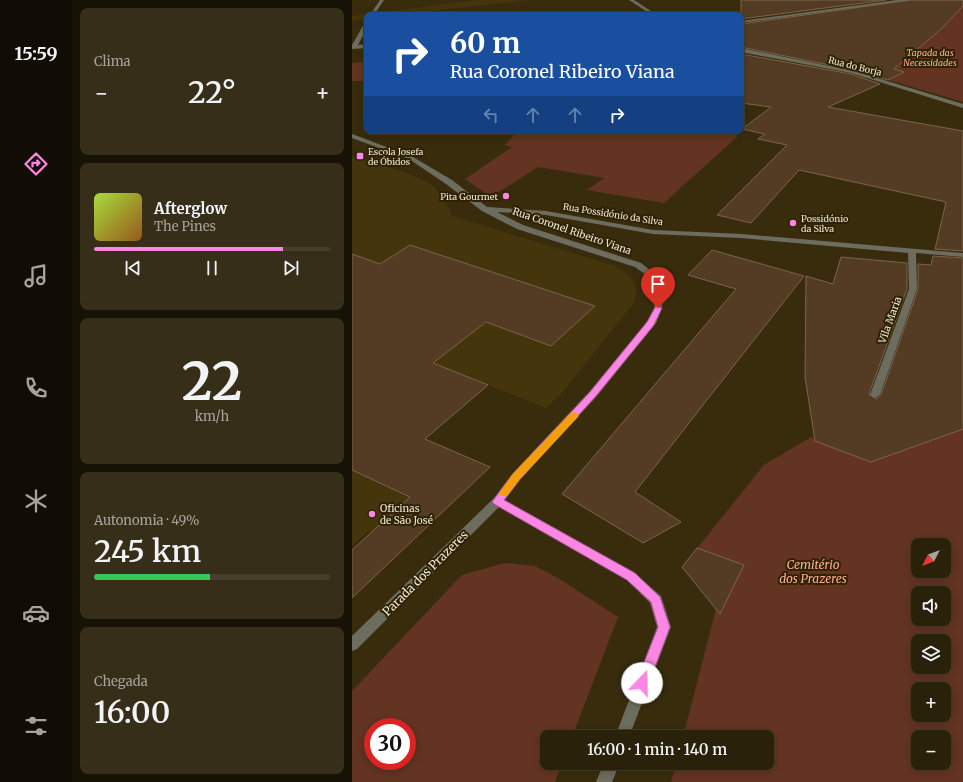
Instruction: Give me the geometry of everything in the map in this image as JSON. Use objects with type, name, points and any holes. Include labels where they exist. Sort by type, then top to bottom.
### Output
[{"type":"street","points":[[374,12],[382,0]]},
{"type":"street","points":[[631,0],[650,12]]},
{"type":"street","points":[[744,22],[908,0]]},
{"type":"street","points":[[353,47],[364,29]]},
{"type":"street","points":[[353,47],[364,46]]},
{"type":"street","name":"Rua do Borja","points":[[744,51],[852,72],[963,106]]},
{"type":"street","points":[[352,136],[411,158],[450,182],[485,209]]},
{"type":"street","name":"Rua Possidónio da Silva","points":[[485,209],[546,213],[653,232],[741,236],[963,255]]},
{"type":"street","name":"Rua Coronel Ribeiro Viana","points":[[485,209],[520,227],[638,265],[652,276],[660,291],[658,308],[651,323],[593,394],[516,476],[498,502]]},
{"type":"street","name":"Vila Maria","points":[[875,395],[913,289],[912,251]]},
{"type":"street","points":[[498,502],[631,577],[656,600],[664,627],[625,730]]},
{"type":"street","name":"Parada dos Prazeres","points":[[352,645],[498,502]]},
{"type":"street","points":[[604,782],[609,770]]},
{"type":"shaded area","points":[[477,0],[530,0],[420,12],[383,12]]},
{"type":"shaded area","points":[[364,14],[364,19],[352,21],[352,16]]},
{"type":"shaded area","points":[[352,157],[408,173],[431,184],[444,199],[452,216],[615,266],[629,275],[636,288],[636,296],[632,305],[561,394],[546,408],[352,331]]},
{"type":"shaded area","name":"Oficinas de São José","points":[[352,470],[410,497],[371,533],[368,531],[352,546]]},
{"type":"green space","name":"Tapada das Necessidades","points":[[963,0],[963,102],[858,71]]},
{"type":"green space","points":[[364,62],[364,81],[352,81],[352,63]]},
{"type":"green space","points":[[516,134],[732,134],[738,136],[664,203],[587,190],[604,178],[538,167],[491,197],[465,179],[512,147],[504,145]]},
{"type":"green space","name":"Cemitério dos Prazeres","points":[[963,418],[963,782],[671,782],[674,770],[774,770],[774,730],[685,730],[716,609],[682,567],[764,465],[811,437],[867,452]]},
{"type":"green space","points":[[505,563],[535,566],[558,578],[618,617],[575,730],[540,730],[540,770],[559,770],[555,782],[352,782],[352,691],[462,575]]},
{"type":"building","points":[[741,0],[886,0],[744,19],[744,12],[741,12]]},
{"type":"building","points":[[911,0],[963,0],[963,6],[939,31],[894,69],[904,72],[888,80],[854,70],[744,48],[744,24]]},
{"type":"building","points":[[744,55],[851,74],[880,84],[828,107],[963,131],[963,251],[935,249],[946,202],[799,170],[751,223],[717,215],[787,145],[758,139],[765,134],[744,129],[744,127],[771,107],[744,103]]},
{"type":"building","points":[[410,245],[595,306],[551,346],[486,322],[433,363],[488,385],[425,439],[490,467],[352,598],[352,550],[410,497],[352,470],[352,254],[380,264]]},
{"type":"building","points":[[712,250],[804,276],[635,492],[681,522],[643,543],[562,494],[736,289],[688,275]]},
{"type":"building","points":[[933,256],[963,258],[963,429],[871,462],[815,441],[805,377],[806,276],[833,284],[841,257],[907,263],[907,289],[869,394],[876,399],[881,395],[918,289],[918,264],[931,265]]},
{"type":"building","points":[[697,548],[744,565],[720,614],[682,567]]},
{"type":"slow traffic","points":[[504,493],[516,476],[574,415]]},
{"type":"place","name":"Escola Josefa de Óbidos","points":[[360,156]]},
{"type":"place","name":"Pita Gourmet","points":[[506,196]]},
{"type":"place","name":"Possidónio da Silva","points":[[793,223]]},
{"type":"place","name":"Oficinas de São José","points":[[372,514]]},
{"type":"route","points":[[642,683],[664,627],[656,600],[631,577],[530,518],[498,502],[516,476],[593,394],[651,323],[658,308]]}]
